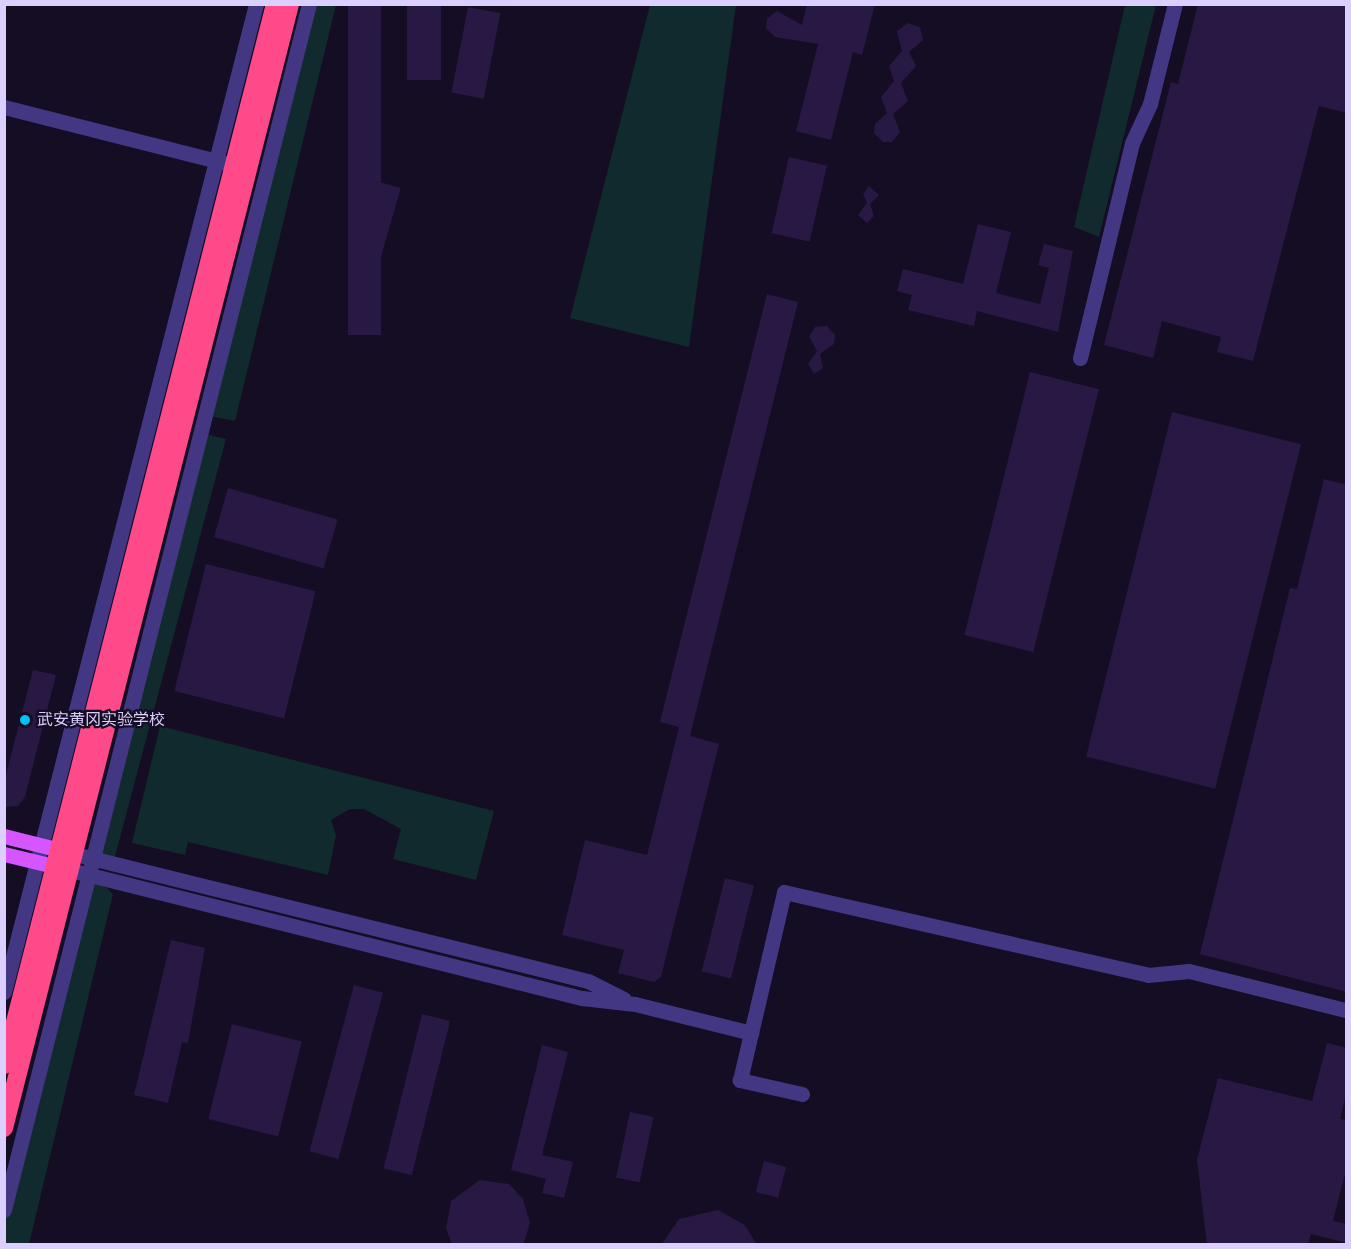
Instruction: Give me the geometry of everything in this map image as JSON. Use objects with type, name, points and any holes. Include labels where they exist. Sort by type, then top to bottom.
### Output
[{"type":"highway","points":[[4,1065],[275,4]]},
{"type":"highway","points":[[233,165],[290,4]]},
{"type":"highway","points":[[4,1128],[56,858]]},
{"type":"main road","points":[[4,837],[56,858]]},
{"type":"main road","points":[[4,854],[56,858]]},
{"type":"street","points":[[4,107],[233,165],[256,4]]},
{"type":"street","points":[[4,1210],[309,4]]},
{"type":"street","points":[[1080,358],[1132,143],[1150,104],[1175,4]]},
{"type":"street","points":[[56,858],[92,858],[588,981],[635,1004]]},
{"type":"street","points":[[56,858],[88,874],[582,998],[635,1004],[751,1033]]},
{"type":"street","points":[[4,992],[56,858]]},
{"type":"street","points":[[802,1094],[740,1080],[784,892],[1148,975],[1189,971],[1347,1010]]},
{"type":"green space","points":[[309,5],[336,5],[235,421],[205,415]]},
{"type":"green space","points":[[650,5],[736,5],[689,347],[570,318]]},
{"type":"green space","points":[[1125,5],[1156,5],[1099,237],[1074,227]]},
{"type":"green space","points":[[201,433],[226,439],[113,864],[95,848]]},
{"type":"green space","points":[[160,726],[494,811],[476,880],[393,859],[401,829],[364,809],[350,809],[331,820],[336,835],[328,875],[188,842],[185,855],[132,843]]},
{"type":"green space","points":[[96,877],[113,894],[29,1244],[5,1244],[5,1214],[84,887]]},
{"type":"building","points":[[348,4],[381,4],[381,335],[348,335]]},
{"type":"building","points":[[407,4],[441,4],[441,80],[407,80]]},
{"type":"building","points":[[807,4],[875,4],[862,55],[853,52],[831,140],[796,131],[818,44],[775,37],[766,28],[767,19],[777,11],[802,25]]},
{"type":"building","points":[[1198,4],[1347,4],[1347,113],[1319,106],[1253,361],[1217,352],[1221,337],[1162,321],[1153,358],[1104,345],[1171,82],[1178,84]]},
{"type":"building","points":[[468,7],[500,13],[484,99],[451,92]]},
{"type":"building","points":[[908,23],[920,27],[923,40],[909,52],[916,66],[901,83],[908,101],[893,114],[900,132],[892,142],[883,142],[874,133],[875,124],[887,113],[881,97],[894,81],[889,66],[902,51],[897,31]]},
{"type":"building","points":[[789,157],[827,166],[809,242],[771,233]]},
{"type":"building","points":[[369,179],[401,188],[381,258],[349,249]]},
{"type":"building","points":[[869,186],[879,195],[870,204],[874,216],[867,223],[858,215],[867,203],[863,194]]},
{"type":"building","points":[[978,224],[1011,232],[996,293],[1040,304],[1049,268],[1038,265],[1044,244],[1073,251],[1058,332],[977,311],[974,326],[908,310],[912,295],[897,291],[903,269],[963,284]]},
{"type":"building","points":[[767,294],[798,302],[690,736],[719,744],[661,977],[654,982],[618,973],[624,950],[562,935],[585,840],[647,855],[679,727],[660,722]]},
{"type":"building","points":[[827,326],[835,335],[834,344],[820,354],[823,368],[814,374],[808,364],[817,351],[809,336],[815,327]]},
{"type":"building","points":[[1030,372],[1099,389],[1033,652],[964,635]]},
{"type":"building","points":[[1172,412],[1301,444],[1215,789],[1086,756]]},
{"type":"building","points":[[1324,479],[1347,485],[1347,992],[1200,954],[1290,588],[1297,589]]},
{"type":"building","points":[[228,488],[338,519],[324,568],[214,537]]},
{"type":"building","points":[[206,564],[316,591],[284,718],[174,691]]},
{"type":"building","points":[[33,670],[56,675],[25,797],[18,806],[4,807],[4,782]]},
{"type":"building","points":[[725,878],[754,885],[731,978],[702,971]]},
{"type":"building","points":[[171,940],[205,948],[188,1043],[182,1042],[168,1103],[134,1095]]},
{"type":"building","points":[[354,985],[383,993],[338,1159],[309,1151]]},
{"type":"building","points":[[422,1014],[450,1021],[412,1175],[384,1168]]},
{"type":"building","points":[[232,1024],[302,1041],[278,1137],[208,1119]]},
{"type":"building","points":[[1327,1043],[1347,1048],[1347,1091],[1340,1119],[1347,1120],[1347,1166],[1333,1221],[1347,1224],[1347,1243],[1311,1234],[1308,1245],[1207,1245],[1197,1160],[1218,1078],[1312,1101]]},
{"type":"building","points":[[542,1045],[568,1052],[542,1155],[573,1162],[564,1198],[542,1193],[546,1179],[511,1170]]},
{"type":"building","points":[[630,1112],[653,1117],[640,1183],[616,1178]]},
{"type":"building","points":[[764,1161],[786,1167],[778,1198],[756,1192]]},
{"type":"building","points":[[480,1180],[509,1184],[523,1199],[530,1223],[523,1245],[452,1245],[446,1228],[451,1201]]},
{"type":"building","points":[[718,1210],[745,1225],[757,1245],[661,1245],[679,1219]]},
{"type":"place","name":"武安黄冈实验学校","points":[[25,720]]}]
